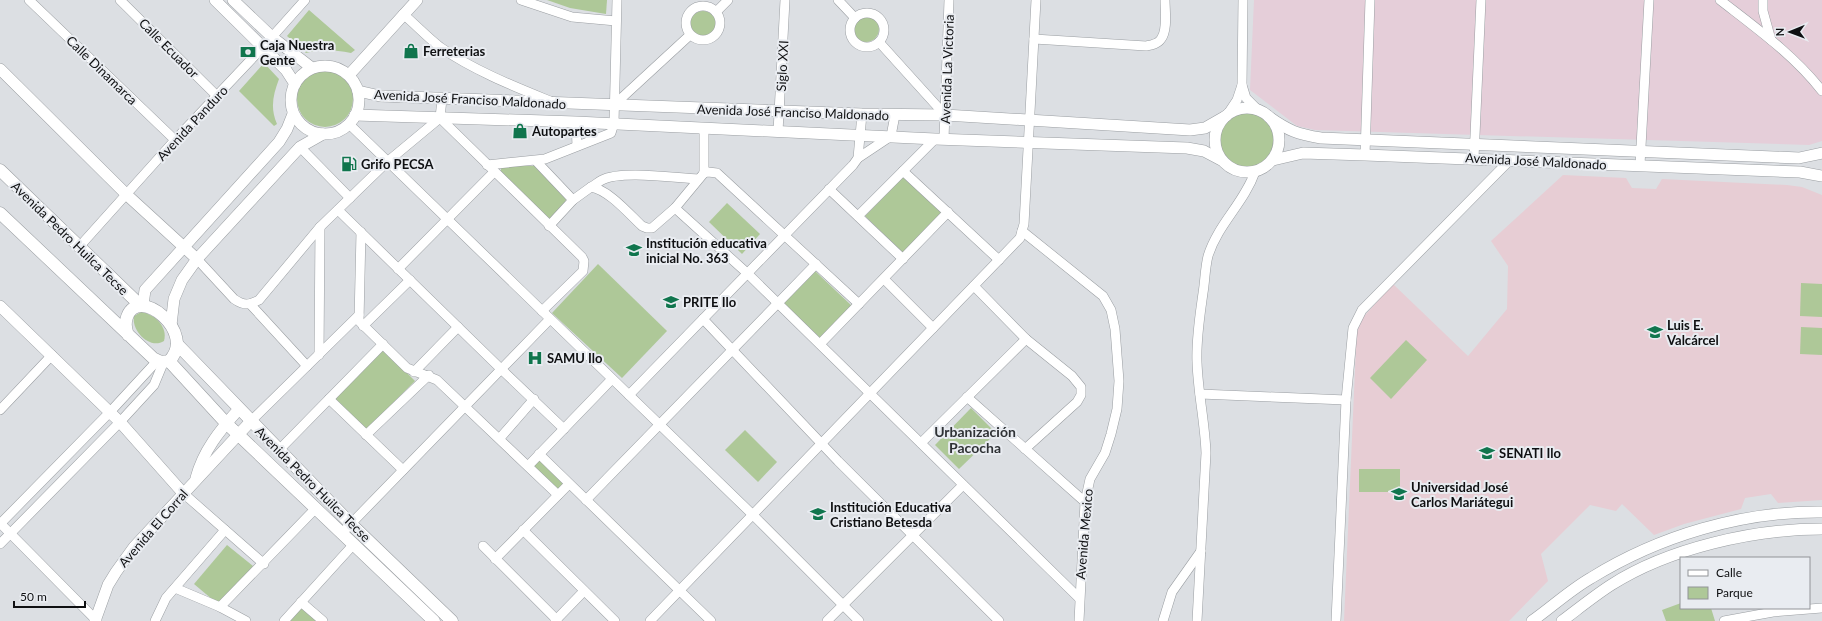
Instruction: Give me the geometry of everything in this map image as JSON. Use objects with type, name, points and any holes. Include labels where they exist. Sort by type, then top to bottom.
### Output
[{"type":"main road","name":"Avenida Pedro Huilca Tecse","points":[[0,170],[79,247],[142,305]]},
{"type":"main road","points":[[0,213],[128,335]]},
{"type":"main road","points":[[128,335],[125,321],[133,308],[142,305],[157,311],[171,325],[177,344],[175,353],[163,361]]},
{"type":"main road","name":"Avenida Pedro Huilca Tecse","points":[[128,335],[163,361],[341,534],[434,618],[452,621]]},
{"type":"main road","name":"Avenida Pedro Huilca Tecse","points":[[177,344],[350,524],[434,618]]},
{"type":"street","name":"Calle Dinamarca","points":[[29,0],[175,140]]},
{"type":"street","name":"Calle Ecuador","points":[[120,0],[217,96]]},
{"type":"street","points":[[215,0],[286,70],[294,84]]},
{"type":"street","points":[[233,0],[272,37],[312,68]]},
{"type":"street","name":"Avenida Panduro","points":[[79,247],[175,140],[264,47],[305,0]]},
{"type":"street","points":[[349,75],[417,0]]},
{"type":"street","points":[[521,0],[572,17],[616,21]]},
{"type":"street","points":[[487,165],[545,159],[611,133],[614,123],[617,0]]},
{"type":"street","points":[[716,12],[728,0]]},
{"type":"street","name":"Siglo XXI","points":[[778,132],[785,0]]},
{"type":"street","points":[[838,0],[854,18]]},
{"type":"street","name":"Avenida La Victoria","points":[[939,139],[945,115],[949,0]]},
{"type":"street","points":[[650,621],[1015,244],[1022,231],[1036,0]]},
{"type":"street","points":[[1034,39],[1146,46],[1156,44],[1162,39],[1165,0]]},
{"type":"street","points":[[1221,160],[1216,150],[1215,140],[1219,124],[1237,100],[1242,85],[1243,0]]},
{"type":"street","points":[[1365,154],[1370,0]]},
{"type":"street","points":[[1474,158],[1481,0]]},
{"type":"street","points":[[1640,165],[1642,151],[1649,0]]},
{"type":"street","points":[[1720,0],[1770,40],[1807,73],[1822,91]]},
{"type":"street","points":[[1763,0],[1763,11],[1770,40]]},
{"type":"street","points":[[703,6],[716,12],[720,24],[719,29],[714,36],[702,40],[690,35],[686,26],[686,21],[694,9],[703,6]]},
{"type":"street","points":[[867,12],[879,17],[884,30],[882,38],[879,42],[875,45],[866,47],[861,46],[854,40],[850,31],[854,18],[867,12]]},
{"type":"street","points":[[404,14],[440,46],[472,65],[519,89],[556,103]]},
{"type":"street","points":[[614,105],[690,35]]},
{"type":"street","points":[[879,42],[945,115]]},
{"type":"street","points":[[352,120],[359,103],[358,91],[349,75],[339,69],[327,66],[312,68],[302,74],[294,84],[290,99],[294,114],[299,122],[306,128],[314,133],[323,134],[333,133],[352,120],[440,118],[614,123],[939,139],[1195,148],[1204,150],[1239,172],[1255,172],[1265,167],[1273,160],[1278,149],[1279,137],[1276,126],[1246,98],[1242,85]]},
{"type":"street","points":[[0,69],[127,195],[197,259],[234,299],[241,304],[250,305],[259,300],[320,227],[388,162],[440,118],[442,98]]},
{"type":"street","name":"Avenida José Franciso Maldonado","points":[[358,91],[380,96],[862,114],[945,115],[1196,130],[1213,125],[1226,116]]},
{"type":"street","points":[[1226,116],[1240,109],[1250,108],[1264,114],[1287,130],[1321,138],[1799,158],[1822,153]]},
{"type":"street","name":"Avenida Pedro Huilca Tecse","points":[[142,305],[145,290],[279,142],[294,114]]},
{"type":"street","points":[[858,158],[862,114]]},
{"type":"street","points":[[629,395],[784,234],[853,165],[858,158],[891,136],[895,115]]},
{"type":"street","points":[[440,118],[582,257],[584,266],[583,271],[542,311]]},
{"type":"street","points":[[352,120],[388,162],[629,395],[859,621]]},
{"type":"street","points":[[576,122],[577,146]]},
{"type":"street","points":[[592,187],[599,188],[606,193],[642,226],[647,228],[657,225],[675,208],[701,176],[704,128]]},
{"type":"street","points":[[171,325],[174,299],[182,280],[197,259],[300,147],[323,134]]},
{"type":"street","points":[[858,216],[903,171],[939,139]]},
{"type":"street","points":[[300,147],[350,198]]},
{"type":"street","name":"Avenida José Maldonado","points":[[1273,160],[1303,153],[1365,154],[1800,172],[1822,176]]},
{"type":"street","points":[[1336,621],[1346,400],[1353,328],[1362,310],[1510,160]]},
{"type":"street","points":[[536,161],[573,200]]},
{"type":"street","points":[[903,171],[999,260]]},
{"type":"street","points":[[398,269],[494,172]]},
{"type":"street","points":[[1198,621],[1200,551],[1206,453],[1205,430],[1197,362],[1197,340],[1208,257],[1216,236],[1248,190],[1255,172]]},
{"type":"street","points":[[550,226],[573,200],[602,180],[615,176],[701,176],[717,173],[859,304]]},
{"type":"street","points":[[828,189],[903,259]]},
{"type":"street","points":[[675,208],[747,273],[1079,598]]},
{"type":"street","points":[[338,210],[501,369],[564,428]]},
{"type":"street","points":[[820,344],[948,212]]},
{"type":"street","points":[[319,355],[320,227]]},
{"type":"street","name":"Avenida Mexico","points":[[1022,231],[1103,296],[1112,316],[1115,329],[1119,381],[1116,409],[1111,434],[1105,453],[1090,479],[1085,502],[1079,621]]},
{"type":"street","points":[[361,232],[359,321],[407,368],[414,372],[429,375],[437,380],[500,438],[558,495]]},
{"type":"street","points":[[586,500],[816,264]]},
{"type":"street","points":[[884,278],[933,328]]},
{"type":"street","points":[[363,326],[410,280]]},
{"type":"street","points":[[974,286],[1026,339],[1072,376],[1081,387],[1081,395],[1077,402],[1025,449]]},
{"type":"street","points":[[250,305],[308,366]]},
{"type":"street","points":[[0,306],[120,422],[183,493],[264,564]]},
{"type":"street","points":[[251,422],[358,315]]},
{"type":"street","points":[[341,534],[550,319]]},
{"type":"street","points":[[703,319],[823,444],[1000,621]]},
{"type":"street","points":[[414,372],[458,327]]},
{"type":"street","points":[[921,443],[1026,339]]},
{"type":"street","points":[[278,450],[383,344]]},
{"type":"street","points":[[0,410],[52,355]]},
{"type":"street","points":[[96,621],[0,523],[163,361]]},
{"type":"street","points":[[0,544],[120,422],[154,385],[163,361]]},
{"type":"street","points":[[366,434],[429,375]]},
{"type":"street","points":[[528,466],[612,379]]},
{"type":"street","points":[[1200,394],[1346,400]]},
{"type":"street","points":[[967,397],[1085,502]]},
{"type":"street","points":[[329,398],[403,470]]},
{"type":"street","points":[[500,438],[534,399]]},
{"type":"street","name":"Avenida El Corral","points":[[195,480],[206,451],[226,423],[239,409]]},
{"type":"street","name":"Avenida El Corral","points":[[96,621],[108,585],[134,547],[195,480],[251,422]]},
{"type":"street","points":[[539,454],[711,621]]},
{"type":"street","points":[[495,559],[569,484]]},
{"type":"street","points":[[827,621],[963,485]]},
{"type":"street","points":[[220,607],[264,564],[315,509]]},
{"type":"street","points":[[1532,621],[1589,579],[1636,554],[1670,539],[1709,527],[1767,516],[1787,513],[1822,512]]},
{"type":"street","points":[[1767,516],[1767,533]]},
{"type":"street","points":[[1562,621],[1612,585],[1655,564],[1708,546],[1767,533],[1822,529]]},
{"type":"street","points":[[155,621],[162,605],[175,588],[225,530]]},
{"type":"street","points":[[523,530],[615,621]]},
{"type":"street","points":[[284,621],[353,545]]},
{"type":"street","points":[[483,546],[556,620],[584,591]]},
{"type":"street","points":[[1163,621],[1172,592],[1200,551]]},
{"type":"street","points":[[175,588],[220,607],[246,621]]},
{"type":"street","points":[[302,602],[323,621]]},
{"type":"street","points":[[1810,609],[1822,608]]},
{"type":"street","points":[[1724,621],[1772,612],[1810,609]]},
{"type":"shaded area","points":[[1254,0],[1822,0],[1822,141],[1809,145],[1315,130],[1297,126],[1250,90]]},
{"type":"shaded area","name":"Luis E. Valcárcel","points":[[1563,175],[1626,178],[1632,188],[1656,189],[1662,179],[1787,185],[1802,187],[1822,195],[1822,500],[1778,503],[1771,494],[1745,498],[1741,509],[1684,524],[1654,535],[1622,504],[1616,511],[1590,505],[1541,554],[1548,581],[1509,621],[1344,621],[1357,324],[1393,284],[1468,356],[1507,309],[1508,266],[1491,241]]},
{"type":"green space","points":[[547,0],[607,0],[606,14],[570,8]]},
{"type":"green space","points":[[309,10],[355,50],[351,53],[318,50],[306,53],[287,36]]},
{"type":"green space","points":[[703,11],[712,15],[716,24],[712,33],[703,37],[694,33],[690,24],[694,15]]},
{"type":"green space","points":[[866,16],[875,20],[879,29],[875,38],[866,42],[857,38],[853,29],[857,20]]},
{"type":"green space","points":[[264,63],[279,79],[273,102],[277,124],[274,126],[239,91]]},
{"type":"green space","points":[[319,71],[331,71],[345,79],[353,93],[351,110],[345,119],[331,127],[319,127],[309,122],[302,115],[297,105],[297,93],[302,83],[309,76]]},
{"type":"green space","points":[[1242,113],[1252,113],[1262,117],[1270,125],[1274,135],[1274,145],[1270,155],[1262,163],[1252,167],[1242,167],[1232,163],[1224,155],[1220,145],[1220,135],[1224,125],[1232,117]]},
{"type":"green space","points":[[501,165],[535,166],[566,199],[565,205],[550,220],[501,173]]},
{"type":"green space","points":[[904,176],[943,213],[903,253],[865,216]]},
{"type":"green space","points":[[727,203],[760,234],[742,254],[709,222]]},
{"type":"green space","points":[[598,264],[667,331],[622,378],[552,313]]},
{"type":"green space","points":[[815,271],[852,306],[821,339],[783,303]]},
{"type":"green space","points":[[1801,283],[1822,284],[1822,317],[1800,316]]},
{"type":"green space","points":[[141,312],[151,315],[159,322],[164,331],[164,341],[153,343],[143,338],[138,333],[135,328],[134,316]]},
{"type":"green space","points":[[1801,327],[1822,328],[1822,355],[1800,354]]},
{"type":"green space","points":[[1406,340],[1427,360],[1391,399],[1370,378]]},
{"type":"green space","points":[[383,349],[415,381],[366,430],[335,399]]},
{"type":"green space","points":[[971,408],[996,433],[959,469],[935,445]]},
{"type":"green space","points":[[745,430],[777,462],[758,482],[725,450]]},
{"type":"green space","points":[[538,461],[542,461],[563,483],[563,486],[557,489],[536,469],[534,464]]},
{"type":"green space","points":[[1359,469],[1400,469],[1400,492],[1359,492]]},
{"type":"green space","points":[[227,545],[253,566],[219,605],[194,584]]},
{"type":"green space","points":[[1680,603],[1680,609],[1711,609],[1715,621],[1666,621],[1662,610]]},
{"type":"green space","points":[[301,605],[319,621],[286,621]]},
{"type":"place","name":"Ferreterias","points":[[411,51]]},
{"type":"place","name":"Caja Nuestra Gente","points":[[248,52]]},
{"type":"place","name":"Autopartes","points":[[520,131]]},
{"type":"place","name":"Grifo PECSA","points":[[349,164]]},
{"type":"place","name":"Institución educativa inicial No. 363","points":[[634,250]]},
{"type":"place","name":"PRITE Ilo","points":[[671,302]]},
{"type":"place","name":"Luis E. Valcárcel","points":[[1655,332]]},
{"type":"place","name":"SAMU Ilo","points":[[535,358]]},
{"type":"place","name":"SENATI Ilo","points":[[1487,453]]},
{"type":"place","name":"Universidad José Carlos Mariátegui","points":[[1399,494]]},
{"type":"place","name":"Institución Educativa Cristiano Betesda","points":[[818,514]]},
{"type":"district","name":"Urbanización Pacocha","points":[[975,440]]}]
